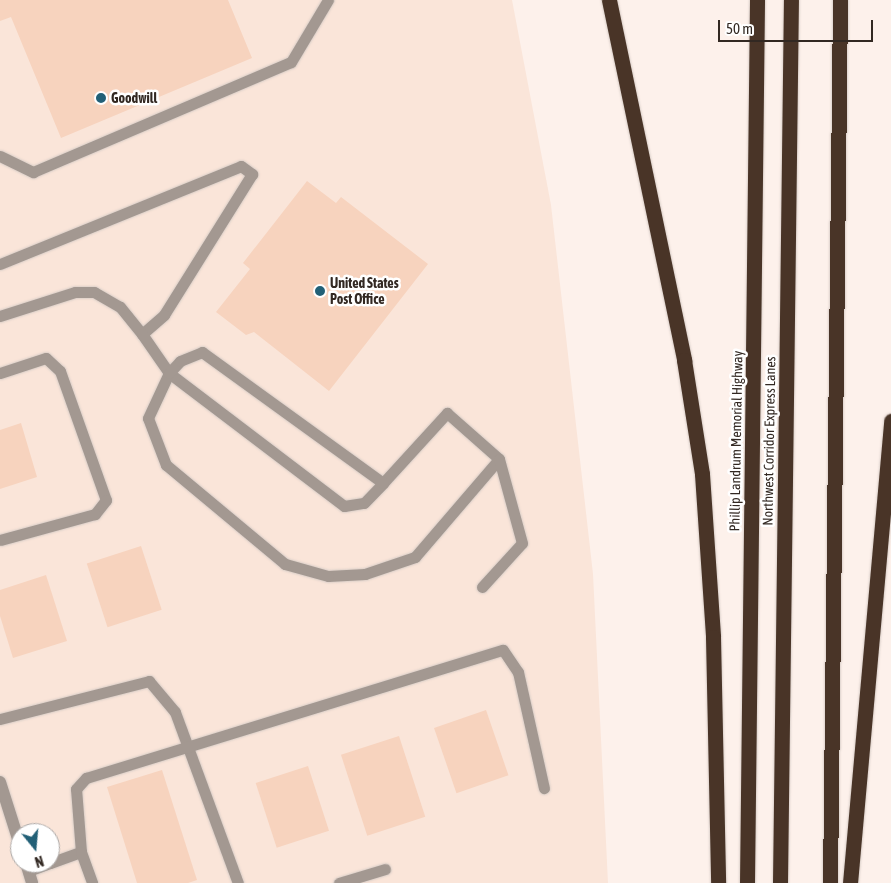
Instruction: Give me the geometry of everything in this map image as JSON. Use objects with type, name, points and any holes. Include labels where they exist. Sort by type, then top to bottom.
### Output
[{"type":"highway","points":[[609,0],[684,360],[702,474],[713,636],[718,883]]},
{"type":"highway","name":"Phillip Landrum Memorial Highway","points":[[747,883],[757,0]]},
{"type":"highway","name":"Northwest Corridor Express Lanes","points":[[780,883],[791,0]]},
{"type":"highway","points":[[830,883],[840,0]]},
{"type":"highway","points":[[850,883],[891,421]]},
{"type":"street","points":[[0,782],[13,823]]},
{"type":"lane","points":[[0,156],[33,172],[291,62],[328,0]]},
{"type":"lane","points":[[0,264],[241,166],[247,169],[252,174],[164,314],[142,334]]},
{"type":"lane","points":[[0,316],[75,292],[94,292],[120,308],[142,334],[169,373],[344,506],[364,503],[447,413],[499,459],[522,543],[482,587]]},
{"type":"lane","points":[[383,483],[202,352],[180,361],[169,373],[148,418],[166,465],[285,564],[328,576],[365,574],[415,557],[499,459]]},
{"type":"lane","points":[[0,373],[46,358],[60,371],[106,500],[95,514],[0,540]]},
{"type":"lane","points":[[92,883],[81,852],[76,789],[86,778],[189,749],[503,650],[518,672],[544,788]]},
{"type":"lane","points":[[0,719],[149,681],[175,712],[238,883]]},
{"type":"lane","points":[[60,859],[81,852]]},
{"type":"lane","points":[[339,883],[385,869]]},
{"type":"shaded area","points":[[0,0],[512,0],[551,205],[593,574],[608,883],[0,883]]},
{"type":"building","name":"Goodwill","points":[[0,0],[228,0],[252,58],[61,138],[11,17],[0,21]]},
{"type":"building","name":"United States Post Office","points":[[307,181],[336,203],[341,197],[428,264],[329,391],[254,332],[246,335],[216,312],[250,269],[243,263]]},
{"type":"building","points":[[21,423],[37,477],[0,489],[0,430]]},
{"type":"building","points":[[141,546],[162,610],[107,627],[87,564]]},
{"type":"building","points":[[46,575],[67,641],[13,658],[0,616],[0,590]]},
{"type":"building","points":[[486,710],[508,775],[456,793],[434,728]]},
{"type":"building","points":[[399,736],[425,817],[367,836],[341,755]]},
{"type":"building","points":[[308,766],[329,831],[277,848],[256,783]]},
{"type":"building","points":[[162,770],[197,880],[188,883],[137,883],[107,787]]},
{"type":"place","name":"Goodwill","points":[[101,98]]},
{"type":"place","name":"United States Post Office","points":[[320,291]]}]
